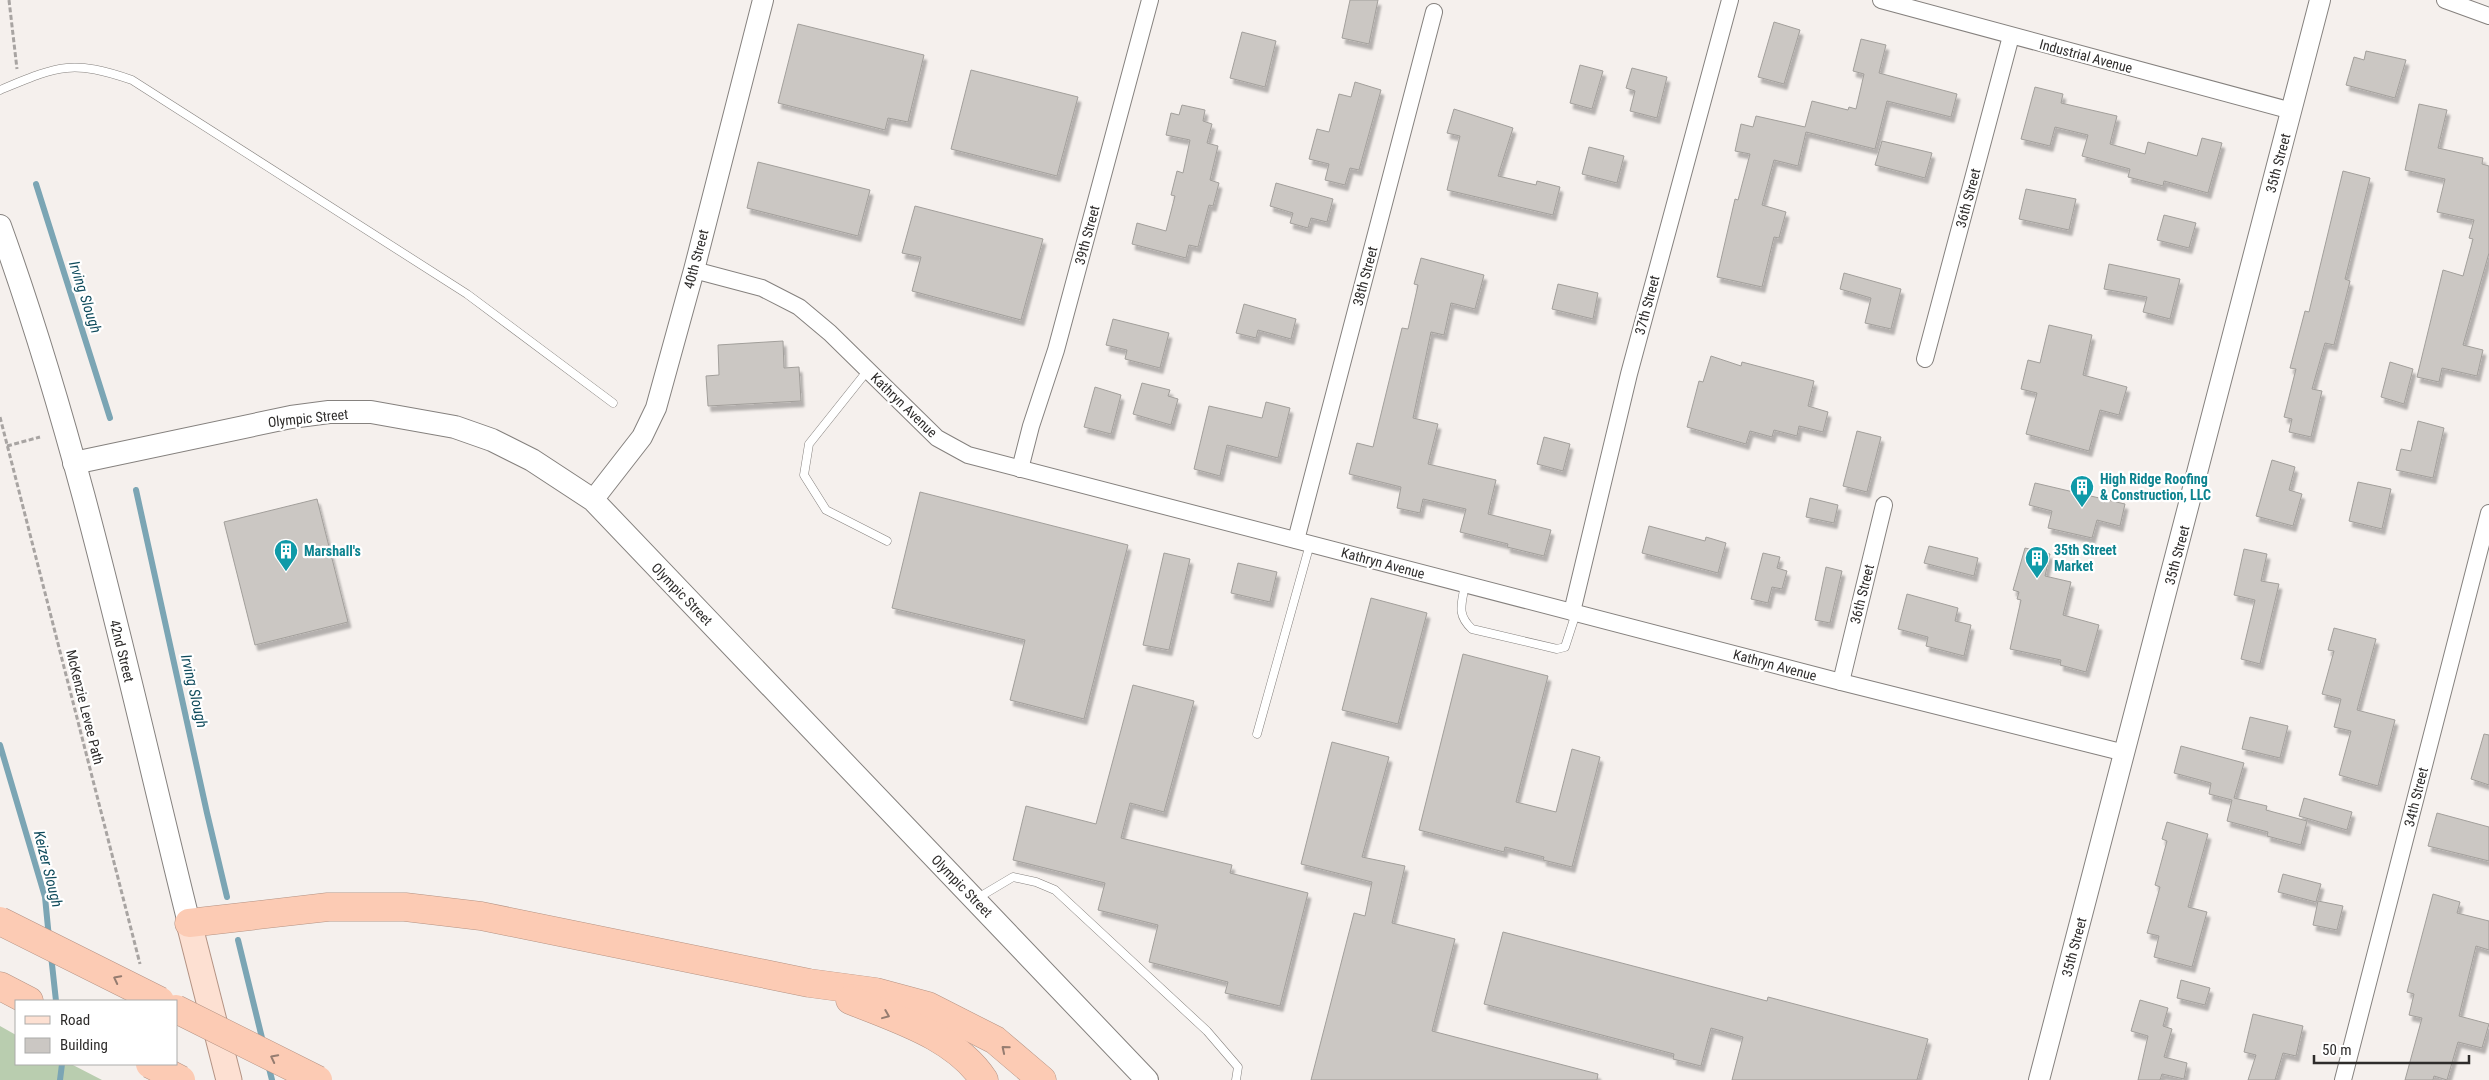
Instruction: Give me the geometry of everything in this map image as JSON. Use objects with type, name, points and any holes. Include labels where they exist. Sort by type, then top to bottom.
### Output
[{"type":"highway","points":[[189,923],[328,907],[405,907],[481,916],[809,984],[876,992],[928,1006],[995,1040],[1042,1080]]},
{"type":"highway","points":[[0,921],[158,1000]]},
{"type":"highway","points":[[809,984],[910,1025],[952,1047],[984,1080]]},
{"type":"highway","points":[[0,986],[27,1000]]},
{"type":"highway","points":[[178,1010],[318,1080]]},
{"type":"highway","points":[[152,1065],[181,1080]]},
{"type":"main road","name":"42nd Street","points":[[0,226],[25,297],[74,463],[229,1080]]},
{"type":"main road","name":"Olympic Street","points":[[74,463],[291,417],[329,412],[371,412],[455,427],[492,440],[532,460],[593,500],[1147,1080]]},
{"type":"street","name":"40th Street","points":[[593,500],[642,437],[656,408],[694,270],[763,0]]},
{"type":"street","name":"39th Street","points":[[1020,470],[1031,426],[1056,350],[1150,0]]},
{"type":"street","name":"37th Street","points":[[1574,613],[1629,374],[1730,0]]},
{"type":"street","name":"Industrial Avenue","points":[[1880,0],[2292,111]]},
{"type":"street","name":"35th Street","points":[[2039,1080],[2320,0]]},
{"type":"street","points":[[2445,0],[2489,16]]},
{"type":"street","name":"38th Street","points":[[1303,542],[1434,12]]},
{"type":"street","name":"36th Street","points":[[1924,359],[2011,36]]},
{"type":"street","name":"Kathryn Avenue","points":[[694,270],[762,288],[798,307],[830,333],[937,438],[968,455],[1841,682],[2125,753]]},
{"type":"street","name":"36th Street","points":[[1841,682],[1884,505]]},
{"type":"street","name":"34th Street","points":[[2342,1080],[2489,513]]},
{"type":"lane","points":[[0,90],[58,68],[85,67],[132,80],[467,294],[613,402]]},
{"type":"lane","points":[[868,370],[809,444],[804,475],[826,510],[887,541]]},
{"type":"lane","points":[[1257,734],[1303,542]]},
{"type":"lane","points":[[1465,584],[1461,609],[1463,621],[1472,629],[1557,649],[1565,647],[1574,613]]},
{"type":"lane","points":[[975,900],[1013,877],[1036,882],[1055,890],[1207,1031],[1238,1067],[1236,1080]]},
{"type":"path","points":[[10,0],[19,82]]},
{"type":"path","name":"McKenzie Levee Path","points":[[0,417],[142,970]]},
{"type":"path","points":[[8,446],[40,437]]},
{"type":"green space","points":[[0,1026],[15,1034],[15,1065],[73,1065],[102,1080],[0,1080]]},
{"type":"building","points":[[1350,0],[1378,0],[1369,44],[1342,38]]},
{"type":"building","points":[[1774,22],[1800,30],[1784,84],[1758,77]]},
{"type":"building","points":[[798,24],[924,55],[908,122],[888,118],[885,130],[778,103]]},
{"type":"building","points":[[1242,32],[1276,41],[1265,87],[1230,78]]},
{"type":"building","points":[[1861,39],[1886,45],[1879,73],[1957,94],[1951,117],[1887,101],[1875,149],[1806,132],[1798,166],[1774,160],[1762,205],[1786,212],[1779,238],[1774,237],[1762,287],[1717,277],[1735,199],[1738,200],[1750,154],[1735,151],[1741,124],[1753,127],[1756,116],[1805,127],[1812,101],[1848,110],[1849,107],[1856,109],[1864,74],[1853,71]]},
{"type":"building","points":[[2366,51],[2406,60],[2395,98],[2346,85],[2354,57],[2364,60]]},
{"type":"building","points":[[1580,65],[1603,71],[1592,109],[1570,103]]},
{"type":"building","points":[[1632,68],[1667,77],[1657,118],[1630,111],[1635,91],[1626,88]]},
{"type":"building","points":[[971,70],[1078,97],[1057,176],[951,149]]},
{"type":"building","points":[[1355,82],[1381,90],[1359,170],[1350,168],[1345,185],[1325,180],[1329,164],[1309,159],[1317,129],[1329,132],[1339,94],[1351,97]]},
{"type":"building","points":[[2035,87],[2063,94],[2061,103],[2117,116],[2110,144],[2145,154],[2148,142],[2197,156],[2202,138],[2222,143],[2208,193],[2164,181],[2163,186],[2128,177],[2130,169],[2082,156],[2088,135],[2055,127],[2050,146],[2021,139]]},
{"type":"building","points":[[2419,104],[2447,110],[2438,148],[2483,158],[2482,164],[2489,166],[2489,253],[2463,345],[2483,350],[2477,376],[2442,368],[2439,382],[2417,377],[2443,270],[2463,276],[2473,239],[2469,238],[2474,220],[2437,212],[2445,179],[2405,170]]},
{"type":"building","points":[[1182,105],[1205,110],[1203,121],[1212,124],[1207,143],[1218,146],[1210,180],[1219,183],[1213,206],[1209,205],[1198,247],[1189,245],[1186,258],[1132,244],[1137,223],[1166,231],[1175,196],[1171,195],[1177,171],[1183,173],[1190,140],[1166,135],[1171,113],[1179,115]]},
{"type":"building","points":[[1454,109],[1513,128],[1498,176],[1536,185],[1537,181],[1560,187],[1553,215],[1447,190],[1460,136],[1447,133]]},
{"type":"building","points":[[1882,141],[1932,153],[1925,178],[1875,165]]},
{"type":"building","points":[[1589,147],[1624,156],[1617,183],[1582,174]]},
{"type":"building","points":[[758,162],[870,190],[858,236],[747,208]]},
{"type":"building","points":[[2343,171],[2370,178],[2345,279],[2350,281],[2334,345],[2325,343],[2312,389],[2322,391],[2311,437],[2289,432],[2292,419],[2284,417],[2296,369],[2290,368],[2305,311],[2309,312]]},
{"type":"building","points":[[1276,183],[1333,199],[1327,222],[1311,218],[1308,228],[1290,223],[1293,213],[1270,206]]},
{"type":"building","points":[[2026,189],[2076,199],[2069,230],[2019,219]]},
{"type":"building","points":[[915,206],[1043,239],[1021,320],[912,291],[921,257],[902,253]]},
{"type":"building","points":[[2164,215],[2196,223],[2189,248],[2157,240]]},
{"type":"building","points":[[1421,258],[1484,275],[1475,309],[1451,303],[1444,335],[1431,332],[1413,418],[1438,424],[1428,464],[1496,480],[1488,514],[1551,530],[1544,556],[1507,547],[1508,544],[1460,532],[1466,509],[1423,499],[1420,513],[1397,508],[1401,487],[1349,474],[1357,443],[1373,447],[1402,328],[1408,329],[1418,285],[1414,284]]},
{"type":"building","points":[[2109,264],[2180,279],[2170,319],[2143,312],[2147,297],[2104,289]]},
{"type":"building","points":[[1844,273],[1901,289],[1891,329],[1865,323],[1871,298],[1840,289]]},
{"type":"building","points":[[1558,284],[1598,293],[1593,319],[1552,309]]},
{"type":"building","points":[[1244,304],[1296,319],[1291,339],[1258,330],[1256,338],[1236,333]]},
{"type":"building","points":[[1113,319],[1169,333],[1160,368],[1125,359],[1127,350],[1106,345]]},
{"type":"building","points":[[2049,325],[2092,335],[2083,375],[2127,387],[2119,415],[2100,410],[2089,451],[2026,434],[2037,393],[2021,389],[2028,360],[2040,363]]},
{"type":"building","points":[[783,341],[784,368],[799,367],[801,401],[708,406],[706,376],[719,375],[718,345]]},
{"type":"building","points":[[1711,356],[1741,366],[1742,362],[1814,381],[1808,406],[1828,412],[1823,432],[1799,426],[1797,436],[1774,430],[1772,437],[1750,431],[1746,444],[1687,427],[1699,381],[1703,382]]},
{"type":"building","points":[[2390,362],[2413,369],[2404,404],[2381,397]]},
{"type":"building","points":[[1142,383],[1170,390],[1168,396],[1178,399],[1171,425],[1133,414]]},
{"type":"building","points":[[1095,387],[1121,395],[1111,434],[1084,427]]},
{"type":"building","points":[[1266,402],[1290,408],[1278,458],[1227,445],[1220,476],[1194,469],[1209,406],[1262,418]]},
{"type":"building","points":[[2418,421],[2444,428],[2433,478],[2396,470],[2401,449],[2411,451]]},
{"type":"building","points":[[1857,431],[1881,437],[1867,492],[1843,486]]},
{"type":"building","points":[[1544,437],[1570,444],[1563,471],[1537,464]]},
{"type":"building","points":[[2272,460],[2295,467],[2289,490],[2302,494],[2293,526],[2256,516]]},
{"type":"building","points":[[2358,482],[2391,489],[2382,529],[2349,521]]},
{"type":"building","name":"High Ridge Roofing & Construction, LLC","points":[[2035,483],[2125,504],[2120,526],[2097,520],[2092,538],[2048,528],[2052,511],[2029,505]]},
{"type":"building","points":[[920,492],[1128,545],[1084,719],[1010,700],[1025,640],[892,608]]},
{"type":"building","points":[[1810,498],[1838,505],[1834,523],[1806,517]]},
{"type":"building","name":"Marshall's","points":[[317,499],[348,622],[255,645],[224,522]]},
{"type":"building","points":[[1649,526],[1705,541],[1706,537],[1726,543],[1718,573],[1642,553]]},
{"type":"building","points":[[1929,546],[1978,558],[1974,576],[1924,563]]},
{"type":"building","points":[[2025,548],[2050,554],[2045,576],[2071,582],[2063,615],[2099,625],[2086,672],[2060,665],[2061,660],[2010,649],[2021,600],[2017,599],[2019,592],[2013,590]]},
{"type":"building","points":[[2244,549],[2267,554],[2261,581],[2279,584],[2260,664],[2241,659],[2255,600],[2234,595]]},
{"type":"building","points":[[1164,553],[1190,559],[1169,650],[1143,645]]},
{"type":"building","points":[[1763,553],[1780,557],[1777,568],[1787,571],[1782,589],[1772,587],[1768,603],[1751,599]]},
{"type":"building","points":[[1238,563],[1277,572],[1270,602],[1231,593]]},
{"type":"building","points":[[1826,567],[1842,571],[1830,623],[1815,620]]},
{"type":"building","points":[[1907,594],[1958,608],[1955,621],[1971,625],[1964,656],[1926,646],[1928,637],[1898,629]]},
{"type":"building","points":[[1371,598],[1427,613],[1398,724],[1342,710]]},
{"type":"building","points":[[2334,628],[2376,639],[2357,710],[2395,720],[2378,786],[2339,775],[2351,731],[2334,727],[2341,699],[2322,694],[2334,651],[2328,650]]},
{"type":"building","points":[[1463,654],[1548,676],[1516,802],[1556,812],[1572,749],[1600,757],[1572,867],[1543,860],[1544,857],[1505,847],[1504,852],[1419,830]]},
{"type":"building","points":[[1133,685],[1194,701],[1164,812],[1130,803],[1121,838],[1232,865],[1230,873],[1308,893],[1280,1006],[1225,993],[1228,982],[1149,962],[1158,925],[1098,910],[1105,883],[1013,860],[1026,806],[1096,824]]},
{"type":"building","points":[[2250,717],[2288,726],[2280,758],[2242,749]]},
{"type":"building","points":[[2484,734],[2489,735],[2489,785],[2471,779]]},
{"type":"building","points":[[1332,742],[1389,757],[1362,857],[1405,866],[1392,923],[1455,939],[1432,1031],[1598,1074],[1597,1080],[1311,1080],[1354,913],[1365,916],[1372,882],[1301,864]]},
{"type":"building","points":[[2181,746],[2244,763],[2234,798],[2267,806],[2266,810],[2307,821],[2301,845],[2267,836],[2268,832],[2227,821],[2232,800],[2209,794],[2211,783],[2174,773]]},
{"type":"building","points":[[2304,798],[2352,812],[2347,830],[2299,816]]},
{"type":"building","points":[[2437,813],[2489,827],[2489,861],[2428,846]]},
{"type":"building","points":[[2167,822],[2208,834],[2188,907],[2207,912],[2192,967],[2154,957],[2159,936],[2147,933],[2160,887],[2155,885],[2167,841],[2162,839]]},
{"type":"building","points":[[2283,874],[2321,884],[2316,902],[2278,892]]},
{"type":"building","points":[[2433,894],[2460,902],[2457,913],[2489,921],[2489,950],[2476,946],[2459,1016],[2489,1024],[2482,1048],[2458,1042],[2447,1080],[2434,1076],[2433,1080],[2405,1080],[2422,1018],[2409,1015],[2414,994],[2407,992]]},
{"type":"building","points":[[2318,901],[2343,906],[2337,930],[2313,925]]},
{"type":"building","points":[[1503,932],[1767,1001],[1768,997],[1928,1039],[1917,1080],[1732,1080],[1743,1037],[1711,1028],[1701,1066],[1673,1059],[1674,1054],[1484,1004]]},
{"type":"building","points":[[2181,980],[2210,988],[2205,1005],[2177,998]]},
{"type":"building","points":[[2140,1000],[2168,1008],[2163,1026],[2172,1029],[2164,1057],[2187,1063],[2184,1079],[2162,1074],[2160,1080],[2138,1080],[2148,1036],[2131,1031]]},
{"type":"building","points":[[2253,1014],[2303,1026],[2296,1056],[2283,1053],[2275,1080],[2248,1080],[2256,1055],[2244,1052]]},
{"type":"waterway","name":"Irving Slough","points":[[36,184],[110,418]]},
{"type":"waterway","name":"Irving Slough","points":[[136,490],[227,897]]},
{"type":"waterway","name":"Keizer Slough","points":[[0,745],[45,897],[49,938]]},
{"type":"waterway","name":"Irving Slough","points":[[238,940],[263,1042]]},
{"type":"waterway","name":"Keizer Slough","points":[[51,955],[56,1000]]},
{"type":"waterway","name":"Irving Slough","points":[[268,1064],[272,1080]]},
{"type":"waterway","name":"Keizer Slough","points":[[60,1080],[62,1065]]},
{"type":"place","name":"High Ridge Roofing & Construction, LLC","points":[[2082,508]]},
{"type":"place","name":"Marshall's","points":[[286,572]]},
{"type":"place","name":"35th Street Market","points":[[2037,579]]}]
